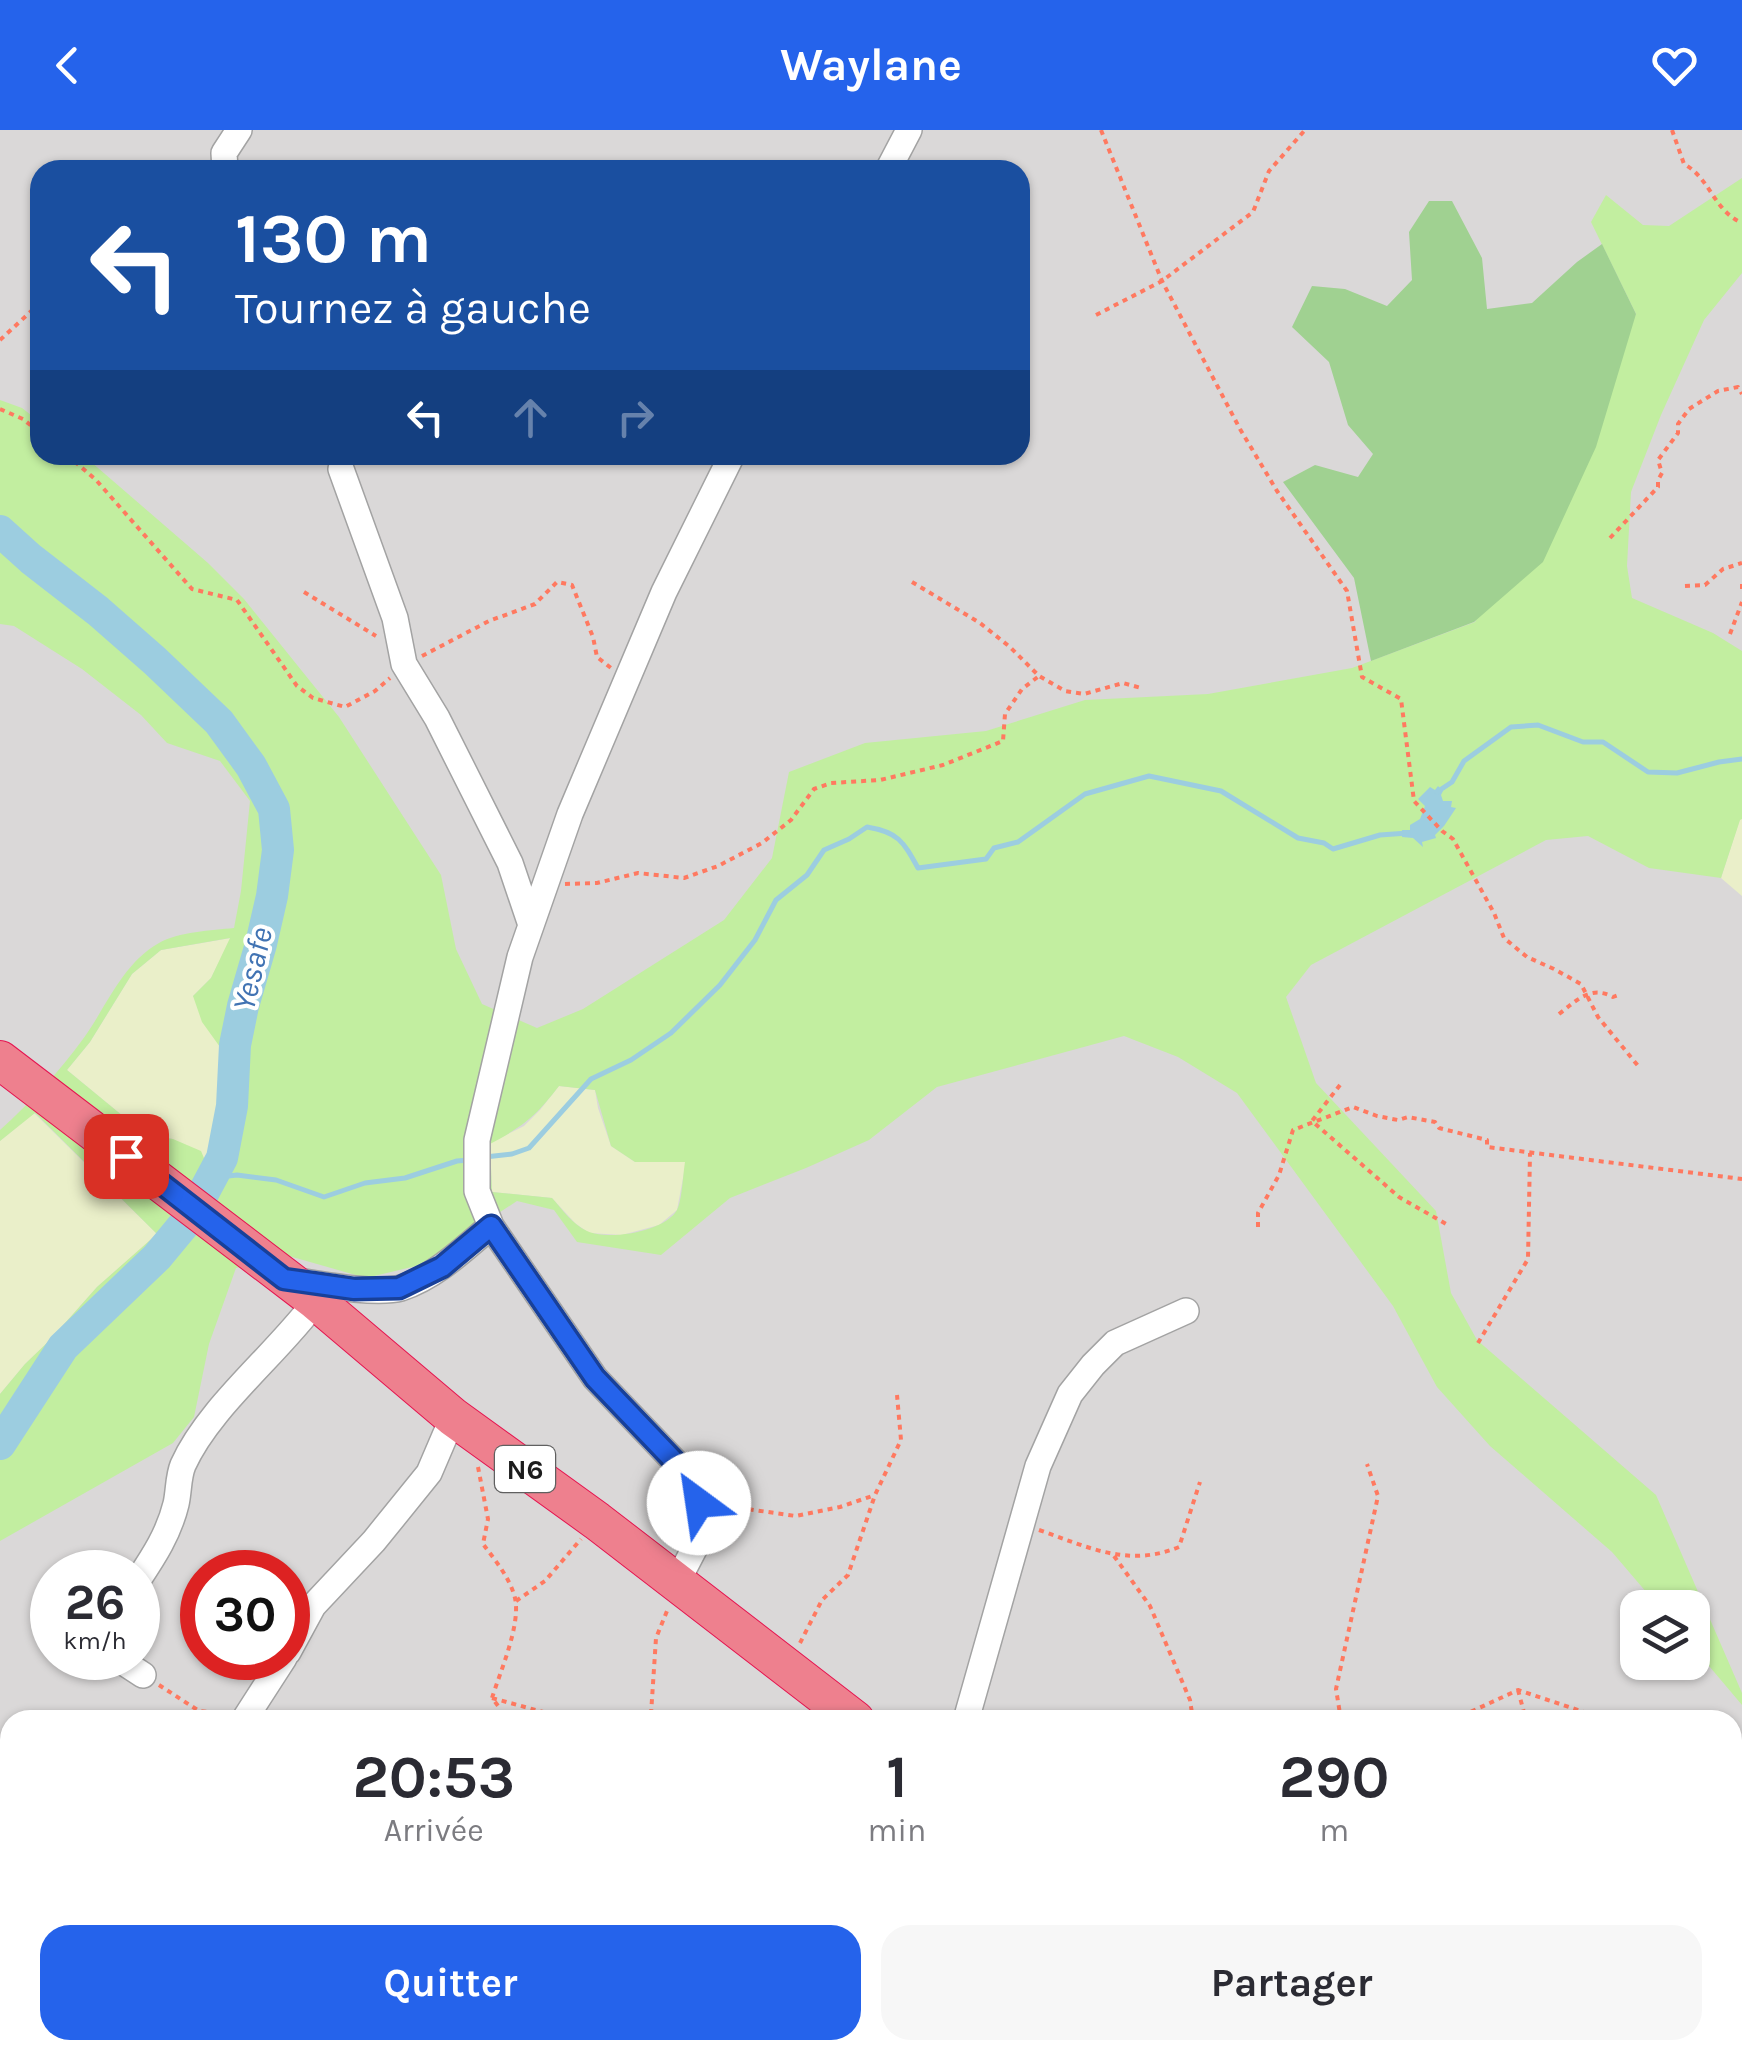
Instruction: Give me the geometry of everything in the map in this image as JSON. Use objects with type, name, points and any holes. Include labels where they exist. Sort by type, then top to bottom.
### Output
[{"type":"highway","name":"N6","points":[[0,1060],[316,1302],[454,1417],[597,1521],[841,1710]]},
{"type":"street","points":[[224,160],[224,153],[239,130]]},
{"type":"street","points":[[893,160],[909,130]]},
{"type":"street","points":[[677,1582],[704,1530],[699,1503],[678,1465],[595,1378],[491,1226],[477,1191],[477,1140],[520,957],[570,814],[664,592],[727,465]]},
{"type":"street","points":[[341,469],[395,618],[404,664],[438,718],[510,863],[531,925]]},
{"type":"street","points":[[284,1279],[354,1289],[399,1288],[442,1267],[491,1226]]},
{"type":"street","points":[[157,1550],[176,1503],[181,1468],[200,1436],[316,1302]]},
{"type":"street","points":[[969,1710],[1038,1466],[1070,1394],[1115,1343],[1186,1311]]},
{"type":"street","points":[[310,1611],[429,1472],[454,1417]]},
{"type":"street","points":[[251,1710],[270,1680]]},
{"type":"path","points":[[1101,130],[1162,281],[1240,430],[1277,491],[1348,590],[1362,677],[1401,699],[1414,802],[1452,839],[1504,938],[1527,957],[1581,984],[1598,1017],[1639,1067]]},
{"type":"path","points":[[1096,315],[1162,281],[1253,212],[1269,171],[1306,130]]},
{"type":"path","points":[[1672,130],[1684,164],[1696,170],[1718,205],[1742,223]]},
{"type":"path","points":[[0,340],[30,312]]},
{"type":"path","points":[[1610,538],[1658,487],[1662,473],[1658,460],[1689,410],[1718,391],[1738,388],[1742,394]]},
{"type":"path","points":[[0,408],[30,425]]},
{"type":"path","points":[[79,465],[192,589],[237,600],[297,686],[313,698],[345,707],[375,690],[404,664],[535,604],[557,582],[572,585],[593,637],[596,657],[626,680]]},
{"type":"path","points":[[1685,586],[1705,586],[1723,569],[1742,563]]},
{"type":"path","points":[[912,582],[980,623],[1039,676],[1065,691],[1084,694],[1124,682],[1141,688]]},
{"type":"path","points":[[304,592],[380,638],[404,664]]},
{"type":"path","points":[[1730,634],[1742,602]]},
{"type":"path","points":[[545,885],[596,883],[638,873],[684,878],[718,866],[762,843],[791,820],[814,788],[880,780],[1003,742],[1005,714],[1022,688],[1039,676]]},
{"type":"path","points":[[1559,1014],[1584,994],[1621,994]]},
{"type":"path","points":[[1312,1122],[1340,1085]]},
{"type":"path","points":[[1258,1227],[1258,1213],[1279,1175],[1293,1130],[1353,1107],[1398,1120],[1408,1117],[1436,1122],[1439,1128],[1487,1140],[1488,1147],[1742,1180]]},
{"type":"path","points":[[1312,1122],[1400,1197],[1446,1224]]},
{"type":"path","points":[[1478,1344],[1528,1259],[1530,1152]]},
{"type":"path","points":[[786,1669],[822,1600],[848,1575],[875,1495],[901,1440],[897,1395]]},
{"type":"path","points":[[1339,1710],[1336,1689],[1378,1496],[1367,1464]]},
{"type":"path","points":[[478,1467],[488,1518],[483,1544],[508,1581],[516,1601],[512,1638],[492,1698],[498,1710]]},
{"type":"path","points":[[1021,1524],[1114,1556],[1162,1554],[1179,1547],[1200,1482]]},
{"type":"path","points":[[699,1503],[796,1516],[875,1495]]},
{"type":"path","points":[[516,1601],[544,1581],[597,1521]]},
{"type":"path","points":[[1114,1556],[1150,1606],[1192,1710]]},
{"type":"path","points":[[651,1710],[656,1638],[677,1582]]},
{"type":"path","points":[[151,1680],[197,1710]]},
{"type":"path","points":[[1474,1710],[1518,1690],[1578,1710]]},
{"type":"path","points":[[1518,1690],[1523,1710]]},
{"type":"path","points":[[492,1698],[536,1710]]},
{"type":"shaded area","points":[[0,130],[1742,130],[1742,1710],[0,1710]]},
{"type":"green space","points":[[1742,178],[1742,273],[1704,320],[1661,415],[1631,492],[1627,566],[1632,598],[1713,633],[1742,651],[1742,819],[1721,878],[1649,868],[1588,836],[1546,840],[1311,965],[1286,997],[1316,1083],[1436,1211],[1451,1293],[1477,1340],[1656,1495],[1697,1590],[1644,1590],[1612,1552],[1490,1446],[1437,1387],[1393,1306],[1237,1093],[1178,1057],[1124,1036],[937,1087],[869,1140],[730,1198],[661,1255],[577,1242],[554,1210],[517,1201],[420,1265],[366,1278],[289,1256],[236,1268],[209,1344],[194,1417],[173,1443],[0,1541],[0,1394],[97,1287],[157,1234],[35,1113],[0,1141],[0,1130],[64,1063],[125,974],[146,952],[176,936],[234,928],[250,801],[220,761],[167,743],[141,715],[82,669],[14,626],[0,624],[0,400],[30,414],[30,465],[95,465],[244,599],[339,717],[441,875],[456,949],[482,1004],[537,1028],[583,1009],[724,920],[772,858],[789,772],[865,743],[986,731],[1085,700],[1208,694],[1352,668],[1475,622],[1636,314],[1591,222],[1606,195],[1643,225],[1669,226]],"holes":[[[230,938],[211,978],[193,996],[202,1022],[220,1047],[235,1046],[228,1130],[212,1177],[201,1151],[173,1139],[146,1135],[67,1070],[90,1042],[132,974],[161,950]],[[559,1086],[595,1090],[611,1146],[635,1162],[685,1162],[679,1206],[670,1218],[635,1232],[596,1234],[577,1225],[552,1198],[492,1192],[490,1144],[529,1120]]]},
{"type":"green space","points":[[1429,201],[1452,201],[1482,258],[1487,309],[1532,303],[1602,244],[1636,314],[1596,447],[1543,562],[1474,622],[1371,661],[1354,578],[1283,482],[1315,465],[1358,477],[1373,454],[1348,425],[1329,362],[1292,327],[1312,286],[1345,289],[1387,306],[1412,280],[1409,232]]},
{"type":"green space","points":[[1742,819],[1742,896],[1721,878]]},
{"type":"green space","points":[[231,938],[211,978],[193,996],[235,1045],[232,1106],[222,1158],[211,1178],[173,1139],[146,1135],[67,1070],[90,1042],[132,974],[161,950]]},
{"type":"green space","points":[[559,1086],[595,1090],[611,1146],[635,1162],[686,1162],[677,1210],[659,1225],[622,1235],[589,1233],[552,1198],[492,1192],[490,1143],[524,1126]]},
{"type":"green space","points":[[34,1113],[157,1234],[97,1287],[0,1394],[0,1141]]},
{"type":"green space","points":[[1710,1619],[1742,1693],[1742,1705],[1710,1667]]},
{"type":"water","points":[[1438,786],[1443,791],[1443,801],[1452,801],[1451,807],[1456,808],[1436,838],[1422,842],[1423,847],[1413,838],[1402,837],[1402,830],[1410,830],[1410,825],[1420,819],[1425,806],[1418,799],[1430,787],[1435,790]]},
{"type":"waterway","name":"Yesafe","points":[[0,531],[98,611],[219,722],[251,766],[274,809],[278,850],[272,896],[235,1045],[232,1106],[222,1158],[191,1216],[157,1257],[63,1347],[0,1444]]},
{"type":"waterway","points":[[1437,792],[1452,782],[1464,761],[1511,727],[1538,725],[1583,742],[1603,742],[1648,772],[1677,773],[1742,759]]},
{"type":"waterway","points":[[485,1157],[529,1148],[591,1079],[631,1060],[671,1033],[720,985],[755,940],[776,900],[807,875],[824,850],[867,827],[898,839],[918,868],[986,859],[994,848],[1018,842],[1085,794],[1149,776],[1221,791],[1298,838],[1324,843],[1333,849],[1380,835],[1408,833]]},
{"type":"waterway","points":[[211,1178],[237,1175],[276,1180],[324,1197],[365,1183],[405,1178],[469,1160]]},
{"type":"route","points":[[126,1156],[284,1279],[354,1289],[399,1288],[442,1267],[491,1226],[595,1378],[678,1465],[699,1503]]}]
